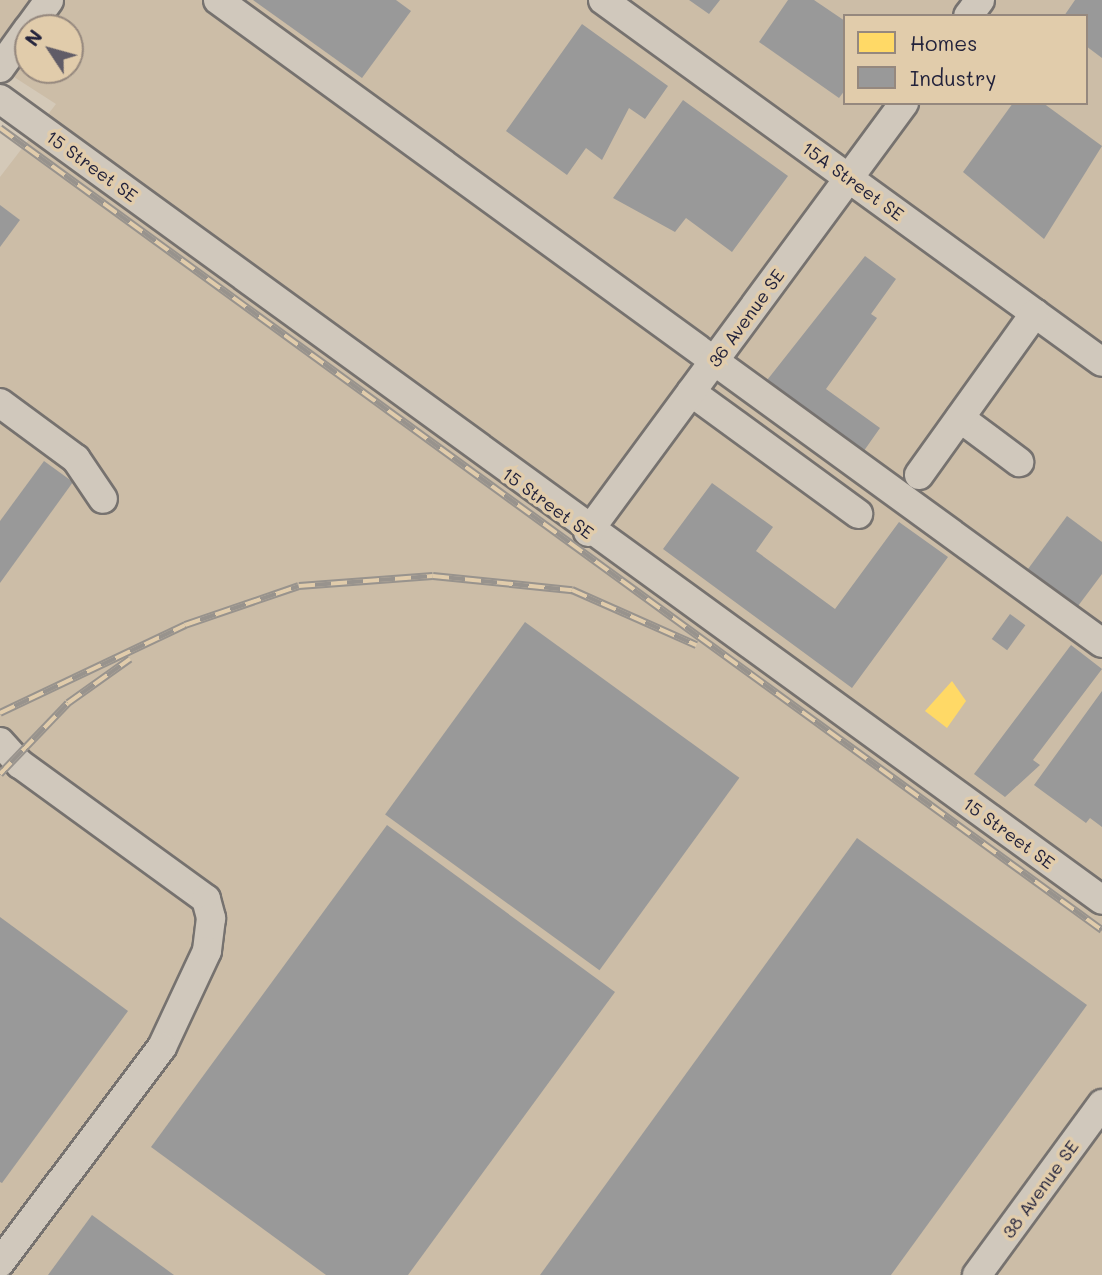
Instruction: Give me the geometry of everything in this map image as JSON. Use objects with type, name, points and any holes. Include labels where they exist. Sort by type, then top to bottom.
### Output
[{"type":"street","points":[[218,0],[1102,643]]},
{"type":"street","name":"15A Street SE","points":[[603,0],[1102,362]]},
{"type":"street","points":[[0,68],[14,48]]},
{"type":"street","name":"15 Street SE","points":[[0,99],[588,532],[1102,900]]},
{"type":"street","name":"36 Avenue SE","points":[[588,532],[903,105]]},
{"type":"street","points":[[919,475],[1035,313]]},
{"type":"street","points":[[691,392],[858,514]]},
{"type":"street","points":[[0,403],[76,459],[103,499]]},
{"type":"street","points":[[960,418],[1019,461]]},
{"type":"street","points":[[0,742],[20,764],[206,899],[211,918],[208,951],[162,1047],[0,1263]]},
{"type":"street","name":"38 Avenue SE","points":[[978,1275],[1102,1104]]},
{"type":"shaded area","points":[[0,0],[1102,0],[1102,1275],[0,1275],[0,177],[56,104],[25,84],[84,84],[84,14],[14,14],[14,77],[0,68]]},
{"type":"building: Homes","points":[[952,681],[966,701],[947,728],[925,711]]},
{"type":"building: Industry","points":[[253,0],[396,0],[411,11],[362,78]]},
{"type":"building: Industry","points":[[689,0],[720,0],[709,14]]},
{"type":"building: Industry","points":[[788,0],[814,0],[843,20],[843,93],[839,98],[759,42]]},
{"type":"building: Industry","points":[[1075,0],[1102,0],[1102,58],[1088,48],[1088,14],[1065,14]]},
{"type":"building: Industry","points":[[582,24],[668,86],[645,119],[629,108],[602,160],[586,148],[567,175],[506,131]]},
{"type":"building: Industry","points":[[683,100],[788,176],[732,252],[686,218],[675,232],[613,198]]},
{"type":"building: Industry","points":[[1012,105],[1046,105],[1102,146],[1044,239],[963,172]]},
{"type":"building: Industry","points":[[0,205],[20,220],[0,247]]},
{"type":"building: Industry","points":[[865,256],[896,279],[871,314],[877,318],[826,389],[880,428],[861,455],[764,384]]},
{"type":"building: Industry","points":[[44,461],[73,482],[0,583],[0,521]]},
{"type":"building: Industry","points":[[712,483],[773,527],[756,551],[835,609],[899,522],[948,557],[852,688],[663,549]]},
{"type":"building: Industry","points":[[1067,516],[1102,542],[1102,574],[1078,606],[1028,569]]},
{"type":"building: Industry","points":[[1010,614],[1025,625],[1007,650],[992,639]]},
{"type":"building: Industry","points":[[525,622],[739,778],[599,970],[385,815]]},
{"type":"building: Industry","points":[[1071,645],[1102,669],[1033,760],[1040,765],[1005,797],[974,774]]},
{"type":"building: Industry","points":[[1102,691],[1102,827],[1090,818],[1086,823],[1034,785]]},
{"type":"building: Industry","points":[[387,825],[615,992],[408,1275],[326,1275],[151,1147]]},
{"type":"building: Industry","points":[[857,838],[1087,1005],[891,1275],[540,1275]]},
{"type":"building: Industry","points":[[0,917],[128,1011],[2,1183],[0,1182]]},
{"type":"building: Industry","points":[[92,1215],[174,1275],[48,1275]]},
{"type":"railway","points":[[0,128],[1102,930]]},
{"type":"railway","points":[[0,713],[185,625],[299,586],[433,576],[572,590],[696,645]]},
{"type":"railway","points":[[0,774],[68,703],[130,659]]}]
